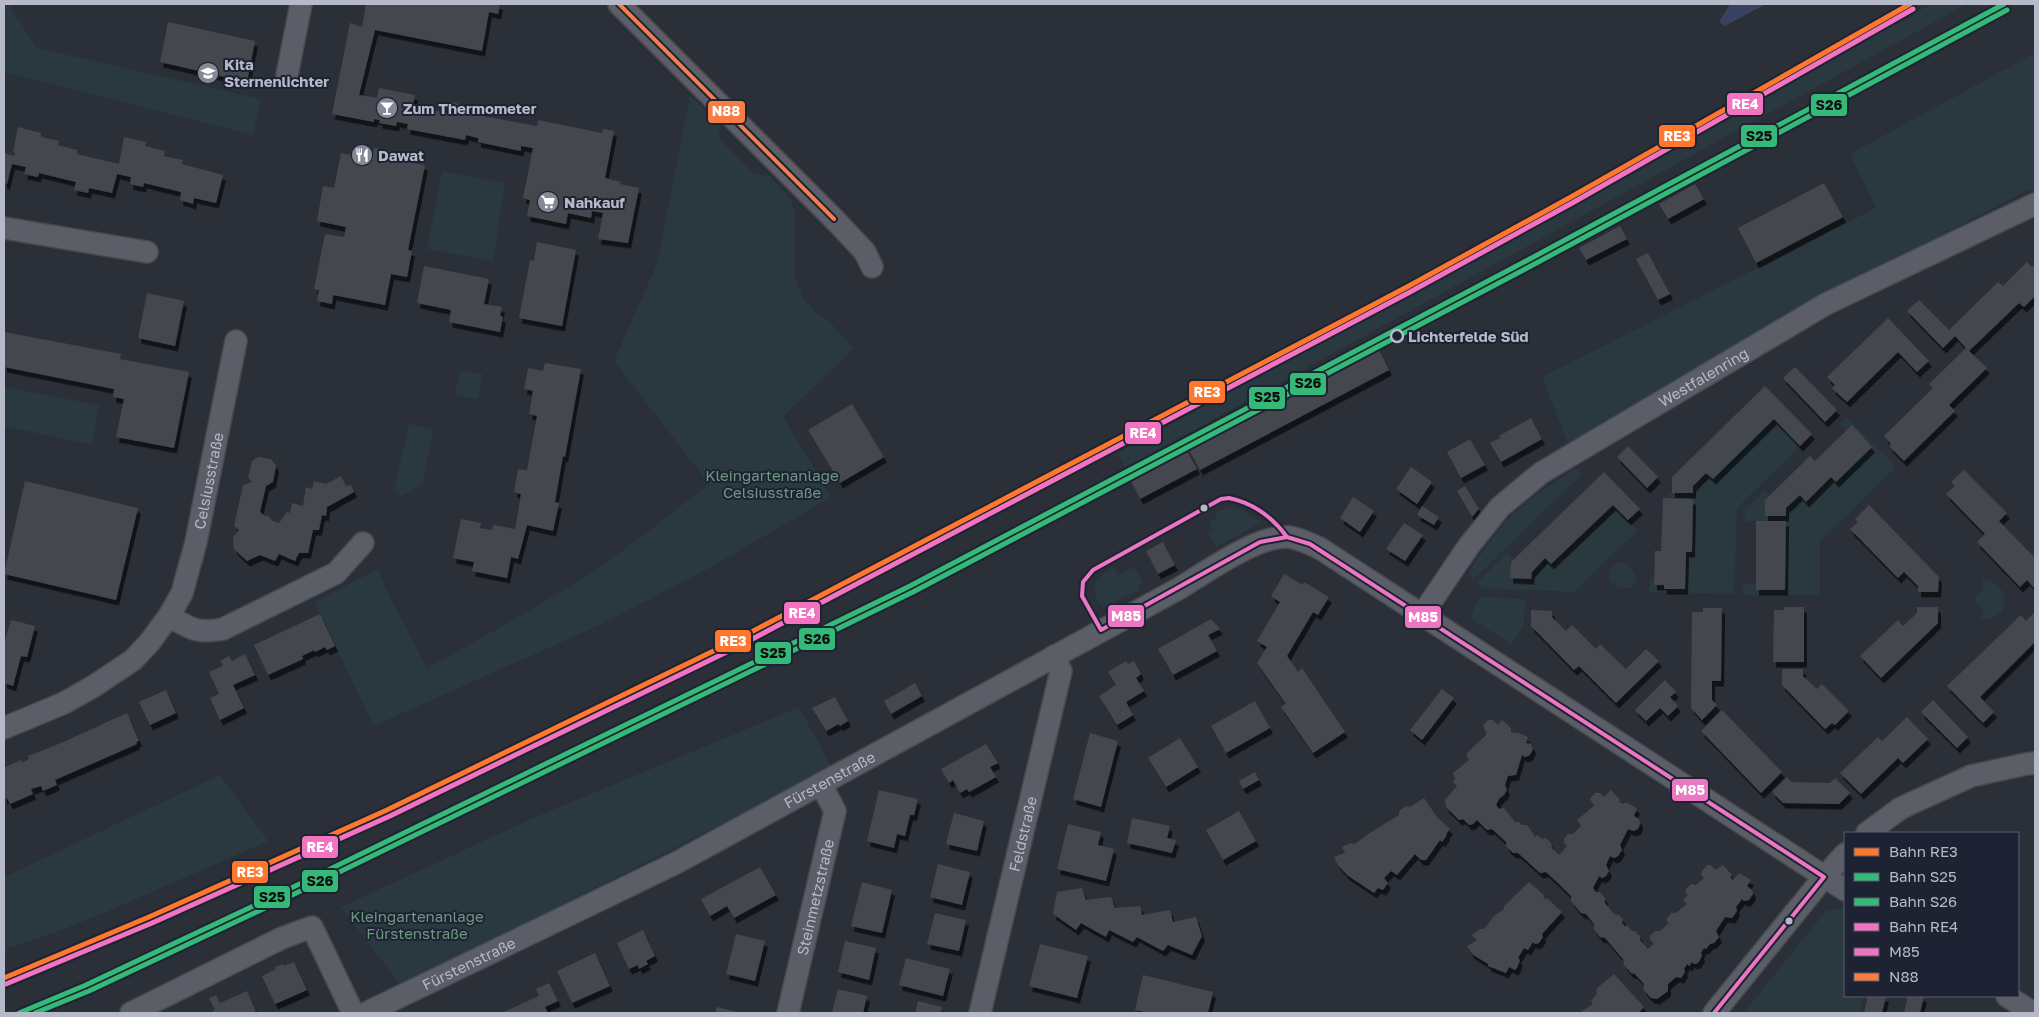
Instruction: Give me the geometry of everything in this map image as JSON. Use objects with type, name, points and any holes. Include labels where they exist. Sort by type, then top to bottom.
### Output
[{"type":"street","points":[[287,75],[301,4]]},
{"type":"street","points":[[619,4],[834,219],[865,252],[872,267]]},
{"type":"street","name":"Westfalenring","points":[[1422,615],[1468,548],[1500,507],[1541,473],[1826,304],[2035,204]]},
{"type":"street","points":[[4,228],[146,252]]},
{"type":"street","name":"Celsiusstraße","points":[[4,728],[64,703],[133,660],[149,643],[169,616],[182,593],[196,542],[236,341]]},
{"type":"street","name":"Fürstenstraße","points":[[366,1013],[676,863],[1260,542],[1287,537],[1310,544],[1422,615]]},
{"type":"street","points":[[169,616],[189,627],[206,632],[223,628],[336,572],[363,543]]},
{"type":"street","points":[[1422,615],[1844,889]]},
{"type":"street","name":"Feldstraße","points":[[980,1013],[1061,671],[1054,656]]},
{"type":"street","points":[[1868,832],[1901,808],[1971,776],[2026,764],[2035,764]]},
{"type":"street","name":"Steinmetzstraße","points":[[788,1013],[835,811],[821,784]]},
{"type":"street","points":[[1714,1013],[1824,877],[1844,855]]},
{"type":"street","points":[[132,1013],[282,938],[312,926],[353,1013]]},
{"type":"street","points":[[2009,997],[2033,1013]]},
{"type":"green space","points":[[4,4],[15,4],[10,7],[37,48],[261,99],[253,135],[4,72]]},
{"type":"green space","points":[[1931,4],[1967,4],[1125,468],[1118,453],[1576,204]]},
{"type":"green space","points":[[2035,53],[2035,190],[2026,191],[1903,255],[1568,443],[1542,377],[1876,208],[1850,154]]},
{"type":"green space","name":"Kleingartenanlage Celsiusstraße","points":[[690,95],[719,124],[720,140],[754,174],[770,176],[791,200],[795,213],[794,275],[803,298],[817,314],[827,319],[854,348],[783,417],[831,497],[715,565],[604,623],[374,726],[314,602],[378,569],[388,593],[427,668],[583,578],[709,484],[614,361],[657,264]]},
{"type":"green space","points":[[442,171],[505,183],[493,261],[427,249]]},
{"type":"green space","points":[[460,370],[483,374],[478,399],[455,395]]},
{"type":"green space","points":[[4,387],[99,405],[92,445],[4,426]]},
{"type":"green space","points":[[1846,417],[1894,464],[1893,470],[1823,538],[1820,538],[1820,595],[1743,595],[1743,583],[1756,584],[1756,590],[1785,590],[1786,521],[1745,521],[1745,509],[1765,491],[1786,516],[1786,508],[1800,495],[1806,501],[1831,477],[1836,482],[1872,447],[1852,425],[1846,430],[1840,424]]},
{"type":"green space","points":[[1774,419],[1800,446],[1737,508],[1734,594],[1649,592],[1650,578],[1655,578],[1664,585],[1664,589],[1685,589],[1686,552],[1692,552],[1693,500],[1669,498],[1668,493],[1693,493],[1693,486],[1706,473],[1713,479]]},
{"type":"green space","points":[[409,424],[433,429],[423,484],[401,496],[394,491]]},
{"type":"green space","points":[[1576,468],[1581,475],[1474,579],[1468,573],[1505,522],[1534,497]]},
{"type":"green space","points":[[1613,505],[1638,530],[1574,592],[1483,588],[1477,582],[1507,553],[1514,560],[1511,562],[1510,578],[1531,578],[1532,572],[1545,558],[1551,564]]},
{"type":"green space","points":[[1230,506],[1243,510],[1262,522],[1216,547],[1208,533],[1213,530],[1209,523],[1217,518],[1215,513]]},
{"type":"green space","points":[[1621,561],[1635,574],[1637,580],[1632,588],[1618,587],[1610,579],[1609,570]]},
{"type":"green space","points":[[1114,567],[1119,575],[1134,567],[1143,583],[1138,586],[1140,589],[1104,608],[1097,602],[1094,587],[1102,574]]},
{"type":"green space","points":[[1982,579],[1992,582],[1999,587],[2005,601],[1999,614],[1991,618],[1981,619],[1983,609],[1975,603],[1975,596],[1983,589]]},
{"type":"green space","points":[[1479,597],[1525,599],[1524,626],[1511,644],[1470,618]]},
{"type":"green space","name":"Kleingartenanlage Fürstenstraße","points":[[799,707],[832,768],[401,986],[341,907],[531,819]]},
{"type":"green space","points":[[220,775],[268,841],[118,907],[54,933],[6,949],[8,953],[4,954],[4,877]]},
{"type":"green space","points":[[1844,908],[1844,997],[1864,997],[1860,1013],[1743,1013],[1826,911]]},
{"type":"water","points":[[1730,4],[1766,4],[1725,26],[1719,22]]},
{"type":"building","points":[[366,4],[500,4],[498,14],[489,12],[482,51],[375,30],[359,95],[377,98],[379,88],[415,95],[413,106],[447,113],[450,102],[484,109],[483,116],[537,126],[538,120],[602,133],[603,129],[614,131],[605,178],[621,182],[620,184],[639,188],[628,243],[598,239],[603,213],[592,211],[591,218],[568,213],[566,224],[527,216],[530,200],[523,198],[533,148],[521,146],[521,151],[478,142],[478,138],[466,135],[465,140],[407,129],[408,124],[397,122],[396,126],[379,123],[380,120],[374,119],[374,122],[332,114],[350,23],[362,27]]},
{"type":"building","points":[[168,22],[255,41],[247,82],[160,62]]},
{"type":"building","points":[[18,127],[41,133],[41,137],[59,141],[58,145],[77,150],[77,154],[119,164],[124,137],[146,142],[145,146],[165,151],[164,156],[183,160],[182,164],[223,175],[216,203],[194,198],[193,204],[180,200],[181,192],[144,183],[143,187],[130,184],[131,177],[117,174],[112,193],[89,188],[88,193],[74,190],[76,182],[39,173],[38,177],[24,174],[26,167],[12,164],[7,184],[4,183],[4,153],[14,156],[15,153],[13,152]]},
{"type":"building","points":[[374,148],[399,153],[397,160],[425,165],[408,250],[412,251],[407,277],[391,274],[385,305],[333,295],[332,304],[317,301],[319,290],[314,289],[325,234],[344,237],[346,227],[317,221],[323,186],[334,188],[341,153],[356,156],[357,151],[373,154]]},
{"type":"building","points":[[1824,183],[1843,217],[1756,263],[1738,228]]},
{"type":"building","points":[[1695,184],[1704,199],[1668,219],[1659,204]]},
{"type":"building","points":[[1620,226],[1627,239],[1586,260],[1579,248]]},
{"type":"building","points":[[537,242],[576,250],[562,326],[519,318],[530,260],[534,261]]},
{"type":"building","points":[[1648,253],[1670,294],[1658,300],[1636,259]]},
{"type":"building","points":[[2027,262],[2032,267],[2035,264],[2035,296],[2024,307],[2019,303],[1969,351],[1987,368],[1949,405],[1955,411],[1904,461],[1889,446],[1891,444],[1884,436],[1933,388],[1929,384],[1966,348],[1955,336],[1943,348],[1907,311],[1919,300],[1949,330],[1998,282],[2003,286]]},
{"type":"building","points":[[424,266],[489,279],[484,304],[502,307],[500,316],[503,317],[500,332],[449,322],[451,310],[417,303]]},
{"type":"building","points":[[147,293],[184,301],[175,346],[138,338]]},
{"type":"building","points":[[1888,318],[1929,361],[1917,372],[1898,352],[1847,402],[1832,388],[1835,385],[1827,377]]},
{"type":"building","points":[[4,332],[121,354],[120,359],[189,372],[174,448],[116,437],[124,399],[113,397],[114,389],[4,367]]},
{"type":"building","points":[[1377,346],[1389,370],[1200,470],[1187,447]]},
{"type":"building","points":[[545,363],[581,369],[555,502],[559,503],[553,531],[527,525],[518,559],[511,557],[507,578],[472,571],[474,562],[453,558],[461,519],[481,523],[480,528],[492,530],[493,525],[515,529],[521,494],[514,492],[518,469],[527,470],[537,416],[529,414],[533,391],[524,389],[528,368],[543,371]]},
{"type":"building","points":[[1795,367],[1837,410],[1825,422],[1783,378]]},
{"type":"building","points":[[1765,386],[1812,434],[1800,446],[1774,419],[1713,479],[1706,473],[1693,486],[1693,493],[1672,493],[1672,477]]},
{"type":"building","points":[[852,404],[884,457],[840,483],[808,430]]},
{"type":"building","points":[[1531,418],[1542,439],[1501,462],[1490,443]]},
{"type":"building","points":[[1852,425],[1872,447],[1836,482],[1831,477],[1806,502],[1800,495],[1786,508],[1786,516],[1765,516],[1765,500],[1810,456],[1815,461]]},
{"type":"building","points":[[1470,439],[1485,465],[1461,478],[1447,452]]},
{"type":"building","points":[[1628,446],[1658,477],[1647,488],[1617,457]]},
{"type":"building","points":[[1187,451],[1197,469],[1140,499],[1131,481]]},
{"type":"building","points":[[258,457],[271,459],[276,466],[273,482],[266,486],[260,512],[266,517],[267,515],[273,521],[279,523],[287,512],[290,513],[292,503],[303,506],[306,487],[312,489],[314,481],[326,484],[341,476],[346,486],[351,485],[354,492],[327,507],[326,516],[322,515],[319,530],[313,530],[308,553],[299,553],[295,561],[279,554],[275,561],[260,555],[247,561],[234,549],[233,537],[239,530],[234,526],[243,485],[252,482],[248,478],[252,461]]},
{"type":"building","points":[[1411,467],[1432,482],[1417,504],[1396,489]]},
{"type":"building","points":[[1964,470],[2007,513],[1999,521],[2035,558],[2035,589],[2027,580],[2020,587],[1977,542],[1985,534],[1946,494],[1955,486],[1951,482]]},
{"type":"building","points":[[1604,472],[1640,509],[1628,520],[1613,505],[1551,564],[1545,558],[1532,572],[1531,579],[1510,578],[1511,562]]},
{"type":"building","points":[[25,481],[138,508],[116,600],[4,574]]},
{"type":"building","points":[[1465,486],[1479,509],[1472,517],[1457,491]]},
{"type":"building","points":[[1353,497],[1374,511],[1360,532],[1340,518]]},
{"type":"building","points":[[1663,498],[1693,499],[1692,552],[1686,552],[1685,589],[1664,589],[1664,585],[1654,585],[1655,551],[1661,551]]},
{"type":"building","points":[[1869,505],[1939,577],[1938,592],[1918,592],[1918,586],[1904,572],[1898,578],[1850,529],[1858,522],[1855,519]]},
{"type":"building","points":[[1422,506],[1439,517],[1434,525],[1417,515]]},
{"type":"building","points":[[1756,521],[1786,521],[1785,590],[1756,590]]},
{"type":"building","points":[[1404,523],[1423,535],[1405,561],[1386,549]]},
{"type":"building","points":[[1163,542],[1175,565],[1158,574],[1146,551]]},
{"type":"building","points":[[1284,574],[1303,585],[1304,582],[1329,597],[1318,615],[1313,612],[1287,656],[1298,672],[1302,668],[1345,732],[1313,753],[1281,707],[1286,704],[1257,663],[1267,647],[1257,641],[1280,602],[1271,596]]},
{"type":"building","points":[[1784,607],[1804,607],[1804,662],[1773,662],[1774,610],[1784,610]]},
{"type":"building","points":[[1917,607],[1938,607],[1938,623],[1881,678],[1860,656],[1898,620],[1903,626],[1917,613]]},
{"type":"building","points":[[1703,608],[1722,608],[1721,681],[1712,681],[1712,700],[1717,705],[1702,720],[1691,708],[1692,612],[1703,612]]},
{"type":"building","points":[[1531,610],[1552,611],[1552,617],[1566,631],[1572,625],[1596,649],[1600,644],[1626,669],[1646,649],[1659,661],[1616,703],[1579,666],[1574,670],[1531,626]]},
{"type":"building","points":[[2035,612],[2035,642],[1980,697],[1994,712],[1983,723],[1947,686],[2021,615],[2026,621]]},
{"type":"building","points":[[320,614],[335,646],[327,650],[325,647],[315,652],[314,650],[302,656],[303,659],[268,675],[254,645]]},
{"type":"building","points":[[1211,619],[1220,629],[1208,635],[1217,651],[1173,675],[1158,649]]},
{"type":"building","points":[[11,620],[35,626],[27,657],[21,656],[13,686],[4,683],[4,644]]},
{"type":"building","points":[[245,654],[255,675],[233,685],[244,708],[220,720],[210,698],[219,694],[209,672],[223,666],[220,661],[229,656],[232,661]]},
{"type":"building","points":[[1126,661],[1128,664],[1134,661],[1141,674],[1136,678],[1144,691],[1126,702],[1133,715],[1117,725],[1099,696],[1116,685],[1108,672]]},
{"type":"building","points":[[1782,669],[1803,669],[1803,676],[1817,689],[1822,684],[1849,711],[1835,725],[1832,723],[1825,729],[1782,685]]},
{"type":"building","points":[[1665,680],[1676,692],[1670,697],[1678,706],[1668,716],[1660,708],[1646,721],[1635,710]]},
{"type":"building","points":[[915,683],[922,696],[891,714],[884,701]]},
{"type":"building","points":[[1442,689],[1454,698],[1422,740],[1410,730]]},
{"type":"building","points":[[166,690],[176,713],[150,725],[139,702]]},
{"type":"building","points":[[835,697],[848,721],[826,731],[812,708]]},
{"type":"building","points":[[1933,700],[1968,737],[1957,748],[1921,712]]},
{"type":"building","points":[[1255,701],[1270,728],[1226,753],[1211,726]]},
{"type":"building","points":[[1722,710],[1782,772],[1761,793],[1701,731]]},
{"type":"building","points":[[127,713],[139,741],[136,742],[137,744],[55,780],[57,785],[43,791],[41,786],[31,789],[33,794],[10,804],[7,798],[4,799],[4,768],[21,760],[22,763],[29,759],[28,756]]},
{"type":"building","points":[[1907,717],[1928,739],[1903,763],[1898,758],[1861,794],[1840,773],[1878,737],[1882,741]]},
{"type":"building","points":[[1488,720],[1493,720],[1498,725],[1502,720],[1511,728],[1511,732],[1528,737],[1526,743],[1531,744],[1533,749],[1530,755],[1525,757],[1522,755],[1516,775],[1508,776],[1505,785],[1507,790],[1496,805],[1499,809],[1504,808],[1516,823],[1518,821],[1522,825],[1527,825],[1535,837],[1537,835],[1542,839],[1546,838],[1559,855],[1567,846],[1564,843],[1564,839],[1568,834],[1573,834],[1581,826],[1577,820],[1594,806],[1590,799],[1595,793],[1600,793],[1604,797],[1611,790],[1620,800],[1619,802],[1624,804],[1625,802],[1637,808],[1634,816],[1639,819],[1638,829],[1633,831],[1628,829],[1620,845],[1622,850],[1614,858],[1610,856],[1606,865],[1609,871],[1602,878],[1599,876],[1593,888],[1605,898],[1605,903],[1614,914],[1619,915],[1623,919],[1622,923],[1640,936],[1640,940],[1648,949],[1654,944],[1650,936],[1655,931],[1660,931],[1669,923],[1666,920],[1671,913],[1676,913],[1687,904],[1683,900],[1688,895],[1685,892],[1686,889],[1691,884],[1696,885],[1704,878],[1701,875],[1707,865],[1711,865],[1715,870],[1723,865],[1732,875],[1730,877],[1733,880],[1739,873],[1751,880],[1747,886],[1752,890],[1753,894],[1749,900],[1744,901],[1742,899],[1736,907],[1737,911],[1732,918],[1725,917],[1716,931],[1719,937],[1706,949],[1704,948],[1698,963],[1694,964],[1692,962],[1689,966],[1687,964],[1681,978],[1676,977],[1668,984],[1668,991],[1657,999],[1651,998],[1643,989],[1644,984],[1624,965],[1623,959],[1605,938],[1600,937],[1594,929],[1594,924],[1586,914],[1581,913],[1571,901],[1571,896],[1546,872],[1540,873],[1518,853],[1513,853],[1506,846],[1506,842],[1492,829],[1487,830],[1477,820],[1469,825],[1463,819],[1459,820],[1446,807],[1445,800],[1457,786],[1453,782],[1455,779],[1453,773],[1469,760],[1466,754],[1487,734],[1483,726]]},
{"type":"building","points":[[1090,733],[1118,741],[1101,807],[1073,799]]},
{"type":"building","points":[[1180,738],[1198,767],[1166,787],[1148,758]]},
{"type":"building","points":[[986,744],[998,763],[990,767],[996,777],[969,792],[967,789],[960,793],[953,780],[949,783],[941,769]]},
{"type":"building","points":[[1255,772],[1259,780],[1243,789],[1239,781]]},
{"type":"building","points":[[1787,777],[1792,782],[1830,783],[1835,778],[1850,793],[1839,804],[1783,803],[1772,792]]},
{"type":"building","points":[[879,790],[918,799],[914,815],[910,815],[905,836],[897,834],[894,848],[867,841]]},
{"type":"building","points":[[1424,798],[1437,817],[1450,829],[1442,842],[1440,840],[1426,860],[1421,860],[1415,854],[1397,875],[1391,871],[1384,878],[1388,883],[1383,890],[1378,888],[1374,893],[1347,875],[1338,865],[1334,857],[1345,853],[1342,847],[1351,843],[1355,844],[1399,815],[1399,811],[1406,806],[1410,807]]},
{"type":"building","points":[[1239,811],[1256,841],[1223,860],[1206,830]]},
{"type":"building","points":[[954,813],[984,821],[977,851],[946,844]]},
{"type":"building","points":[[1132,818],[1170,826],[1167,838],[1176,840],[1172,853],[1127,843]]},
{"type":"building","points":[[1068,824],[1101,832],[1098,845],[1114,849],[1106,881],[1057,869]]},
{"type":"building","points":[[938,864],[970,872],[962,905],[930,897]]},
{"type":"building","points":[[760,867],[776,895],[734,918],[727,906],[710,916],[701,899]]},
{"type":"building","points":[[862,882],[892,890],[882,933],[851,926]]},
{"type":"building","points":[[1529,882],[1544,895],[1546,900],[1547,898],[1562,912],[1542,934],[1543,937],[1539,943],[1535,944],[1533,942],[1528,950],[1524,948],[1518,958],[1520,960],[1517,968],[1515,970],[1509,967],[1506,973],[1488,966],[1488,964],[1472,954],[1467,946],[1477,940],[1472,935],[1480,929],[1484,929],[1494,916],[1504,909],[1504,906]]},
{"type":"building","points":[[1082,888],[1086,900],[1111,897],[1115,908],[1140,906],[1142,915],[1170,910],[1173,922],[1196,917],[1202,936],[1192,955],[1168,945],[1163,951],[1137,937],[1133,942],[1109,930],[1106,937],[1081,923],[1076,930],[1053,914],[1057,892]]},
{"type":"building","points":[[935,913],[966,920],[959,951],[927,944]]},
{"type":"building","points":[[643,930],[655,956],[646,961],[648,964],[639,969],[638,965],[629,969],[617,943]]},
{"type":"building","points":[[736,934],[765,941],[755,981],[726,974]]},
{"type":"building","points":[[845,941],[876,948],[869,980],[838,972]]},
{"type":"building","points":[[1040,944],[1088,956],[1077,998],[1029,986]]},
{"type":"building","points":[[595,953],[610,986],[572,1003],[557,971]]},
{"type":"building","points":[[906,958],[950,969],[943,996],[899,985]]},
{"type":"building","points":[[294,962],[307,990],[275,1004],[262,976],[276,969],[275,967]]},
{"type":"building","points":[[1614,974],[1644,1007],[1640,1011],[1641,1013],[1579,1013],[1593,1004],[1591,1001],[1597,994],[1596,989]]},
{"type":"building","points":[[1143,975],[1213,992],[1208,1013],[1149,1013],[1135,1010]]},
{"type":"building","points":[[549,983],[558,1001],[545,1007],[548,1013],[501,1013],[539,996],[536,989]]},
{"type":"building","points":[[838,989],[867,996],[863,1013],[832,1013]]},
{"type":"building","points":[[247,991],[256,1011],[251,1013],[209,1013],[215,1010],[209,998],[216,995],[220,1003]]},
{"type":"building","points":[[1868,997],[1886,997],[1882,1013],[1864,1013]]},
{"type":"building","points":[[1908,997],[1924,997],[1920,1013],[1904,1013]]},
{"type":"building","points":[[918,1001],[942,1007],[940,1013],[915,1013]]},
{"type":"building","points":[[717,1007],[741,1013],[715,1013]]},
{"type":"rail line","name":"RE3","points":[[4,978],[149,917],[387,810],[736,640],[1407,287],[1571,197],[1910,4]]},
{"type":"rail line","name":"S25","points":[[19,1013],[86,985],[279,894],[910,586],[1526,261],[2004,4]]},
{"type":"rail line","name":"RE4","points":[[6,984],[152,923],[390,816],[739,646],[1410,292],[1574,202],[1913,9]]},
{"type":"rail line","name":"S26","points":[[35,1013],[89,991],[282,900],[913,592],[1529,267],[2007,10]]},
{"type":"transit line","name":"N88","points":[[619,4],[834,219]]},
{"type":"transit line","name":"M85","points":[[1229,498],[1238,500],[1262,512],[1287,537],[1260,542],[1101,630],[1082,596],[1083,582],[1093,570],[1221,499],[1229,498]]},
{"type":"transit line","name":"M85","points":[[1287,537],[1310,544],[1824,877]]},
{"type":"transit line","name":"M85","points":[[1714,1013],[1824,877]]},
{"type":"place","name":"Kita Sternenlichter","points":[[208,73]]},
{"type":"place","name":"Zum Thermometer","points":[[387,108]]},
{"type":"place","name":"Dawat","points":[[362,155]]},
{"type":"place","name":"Nahkauf","points":[[548,202]]},
{"type":"place","name":"Lichterfelde Süd","points":[[1397,336]]}]
